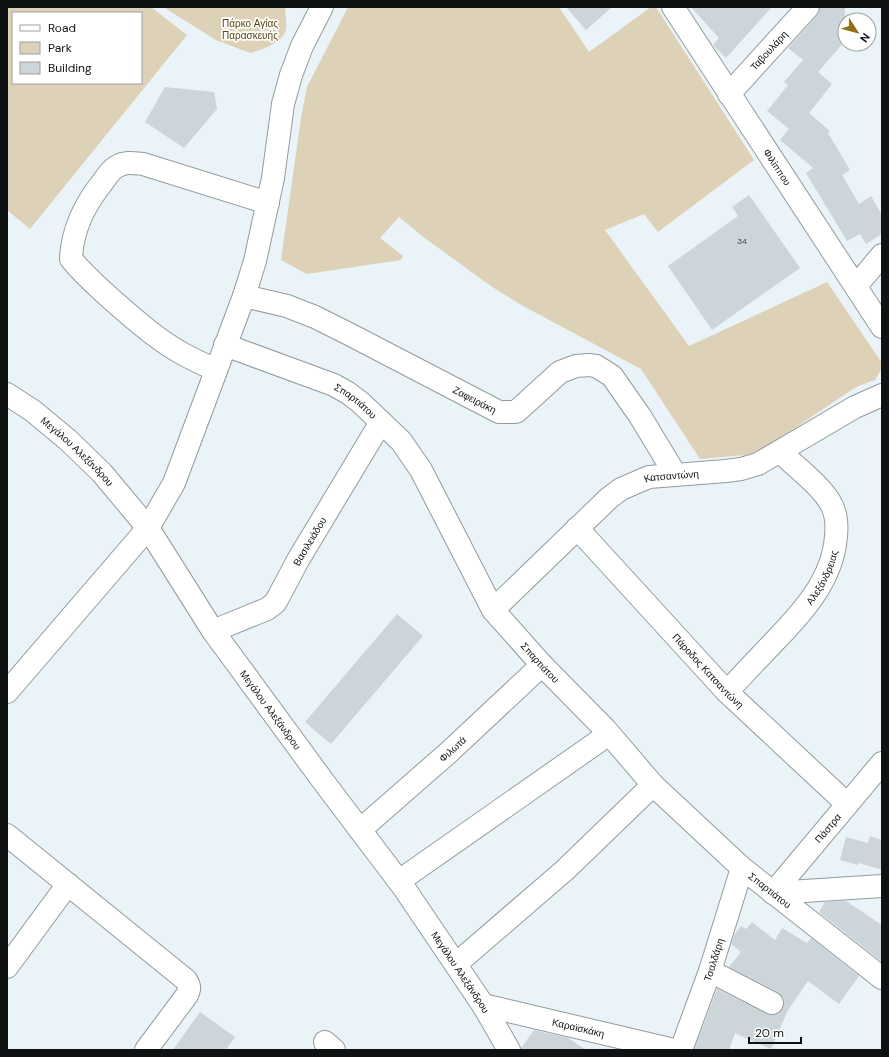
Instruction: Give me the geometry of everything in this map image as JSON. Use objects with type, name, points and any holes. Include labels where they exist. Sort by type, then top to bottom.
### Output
[{"type":"street","name":"Φιλίππου","points":[[673,7],[882,327]]},
{"type":"street","name":"Ταβουλάρη","points":[[729,94],[808,7]]},
{"type":"street","points":[[7,692],[148,528],[174,483],[244,296],[255,260],[268,203],[283,104],[291,74],[302,46],[312,12]]},
{"type":"street","points":[[216,370],[169,345],[136,321],[92,282],[71,259],[74,237],[85,207],[91,196],[116,167],[125,163],[132,162],[143,164],[268,203]]},
{"type":"street","points":[[856,286],[882,255]]},
{"type":"street","name":"Ζαφειράκη","points":[[244,296],[287,306],[315,318],[349,334],[499,412],[516,412],[560,372],[568,368],[589,365],[596,366],[612,376],[640,416],[675,474]]},
{"type":"street","name":"Σπαρτιάτου","points":[[225,345],[334,385],[348,393],[381,422],[401,442],[421,470],[493,610],[542,665],[609,734],[653,785],[742,868],[882,978]]},
{"type":"street","name":"Μεγάλου Αλεξάνδρου","points":[[7,394],[34,411],[68,440],[102,473],[148,528],[213,631],[399,881],[483,1005],[509,1050]]},
{"type":"street","name":"Κατσαντώνη","points":[[493,610],[609,498],[621,489],[649,477],[741,469],[758,464],[855,407],[882,395]]},
{"type":"street","name":"Βασιλειάδου","points":[[213,631],[267,610],[274,603],[298,560],[381,422]]},
{"type":"street","name":"Αλεξάνδρειας","points":[[727,692],[794,620],[816,593],[834,555],[837,522],[832,506],[823,492],[780,452]]},
{"type":"street","name":"Πάροδος Κατσαντώνη","points":[[578,528],[727,692],[847,804]]},
{"type":"street","name":"Φιλωτά","points":[[360,830],[448,753],[542,665]]},
{"type":"street","points":[[399,881],[609,734]]},
{"type":"street","name":"Πάστρα","points":[[773,893],[882,763]]},
{"type":"street","points":[[456,964],[565,870],[653,785]]},
{"type":"street","points":[[7,835],[189,984],[190,990],[187,995],[146,1050]]},
{"type":"street","name":"Τσαλδάρη","points":[[680,1050],[710,971],[742,868]]},
{"type":"street","points":[[7,967],[68,884]]},
{"type":"street","points":[[773,893],[882,886]]},
{"type":"street","points":[[710,971],[772,1002]]},
{"type":"street","name":"Καραϊσκάκη","points":[[483,1005],[674,1050]]},
{"type":"green space","points":[[7,7],[151,7],[187,35],[30,229],[7,210]]},
{"type":"green space","name":"Πάρκο Αγίας Παρασκευής","points":[[163,7],[285,7],[286,30],[281,39],[265,48],[250,53],[216,40]]},
{"type":"green space","points":[[348,7],[559,7],[589,52],[651,7],[656,7],[754,160],[658,232],[644,214],[605,230],[689,346],[827,282],[882,363],[882,368],[875,380],[856,387],[756,454],[700,459],[641,369],[523,306],[491,286],[426,239],[399,217],[380,238],[403,256],[401,260],[307,274],[281,260],[301,118],[307,87]]},
{"type":"building","points":[[566,7],[612,7],[586,30]]},
{"type":"building","points":[[691,7],[772,7],[726,58],[713,45],[719,38]]},
{"type":"building","points":[[820,7],[845,7],[845,12],[837,12],[837,50],[818,72],[832,84],[809,113],[830,131],[828,133],[850,170],[842,175],[859,204],[871,196],[882,215],[882,234],[866,244],[860,234],[847,241],[806,173],[813,168],[780,140],[789,129],[767,111],[788,85],[784,82],[803,60],[788,48],[817,15]]},
{"type":"building","points":[[165,87],[214,92],[217,109],[184,148],[145,122]]},
{"type":"building","points":[[749,195],[800,268],[712,330],[668,266],[738,216],[732,207]]},
{"type":"building","points":[[397,614],[423,636],[331,744],[305,722]]},
{"type":"building","points":[[870,836],[882,840],[882,870],[859,863],[858,865],[840,860],[846,837],[868,843]]},
{"type":"building","points":[[846,901],[882,925],[882,962],[819,912],[825,902]]},
{"type":"building","points":[[752,922],[775,940],[782,928],[807,943],[811,938],[859,976],[839,1004],[808,981],[788,1010],[771,1049],[735,1033],[729,1050],[694,1050],[717,989],[767,1014],[778,1014],[783,1008],[783,997],[778,992],[729,967],[741,952],[731,944],[735,934],[741,926],[746,929]]},
{"type":"building","points":[[200,1012],[235,1037],[226,1050],[173,1050]]},
{"type":"building","points":[[534,1030],[568,1038],[586,1050],[521,1050]]}]
